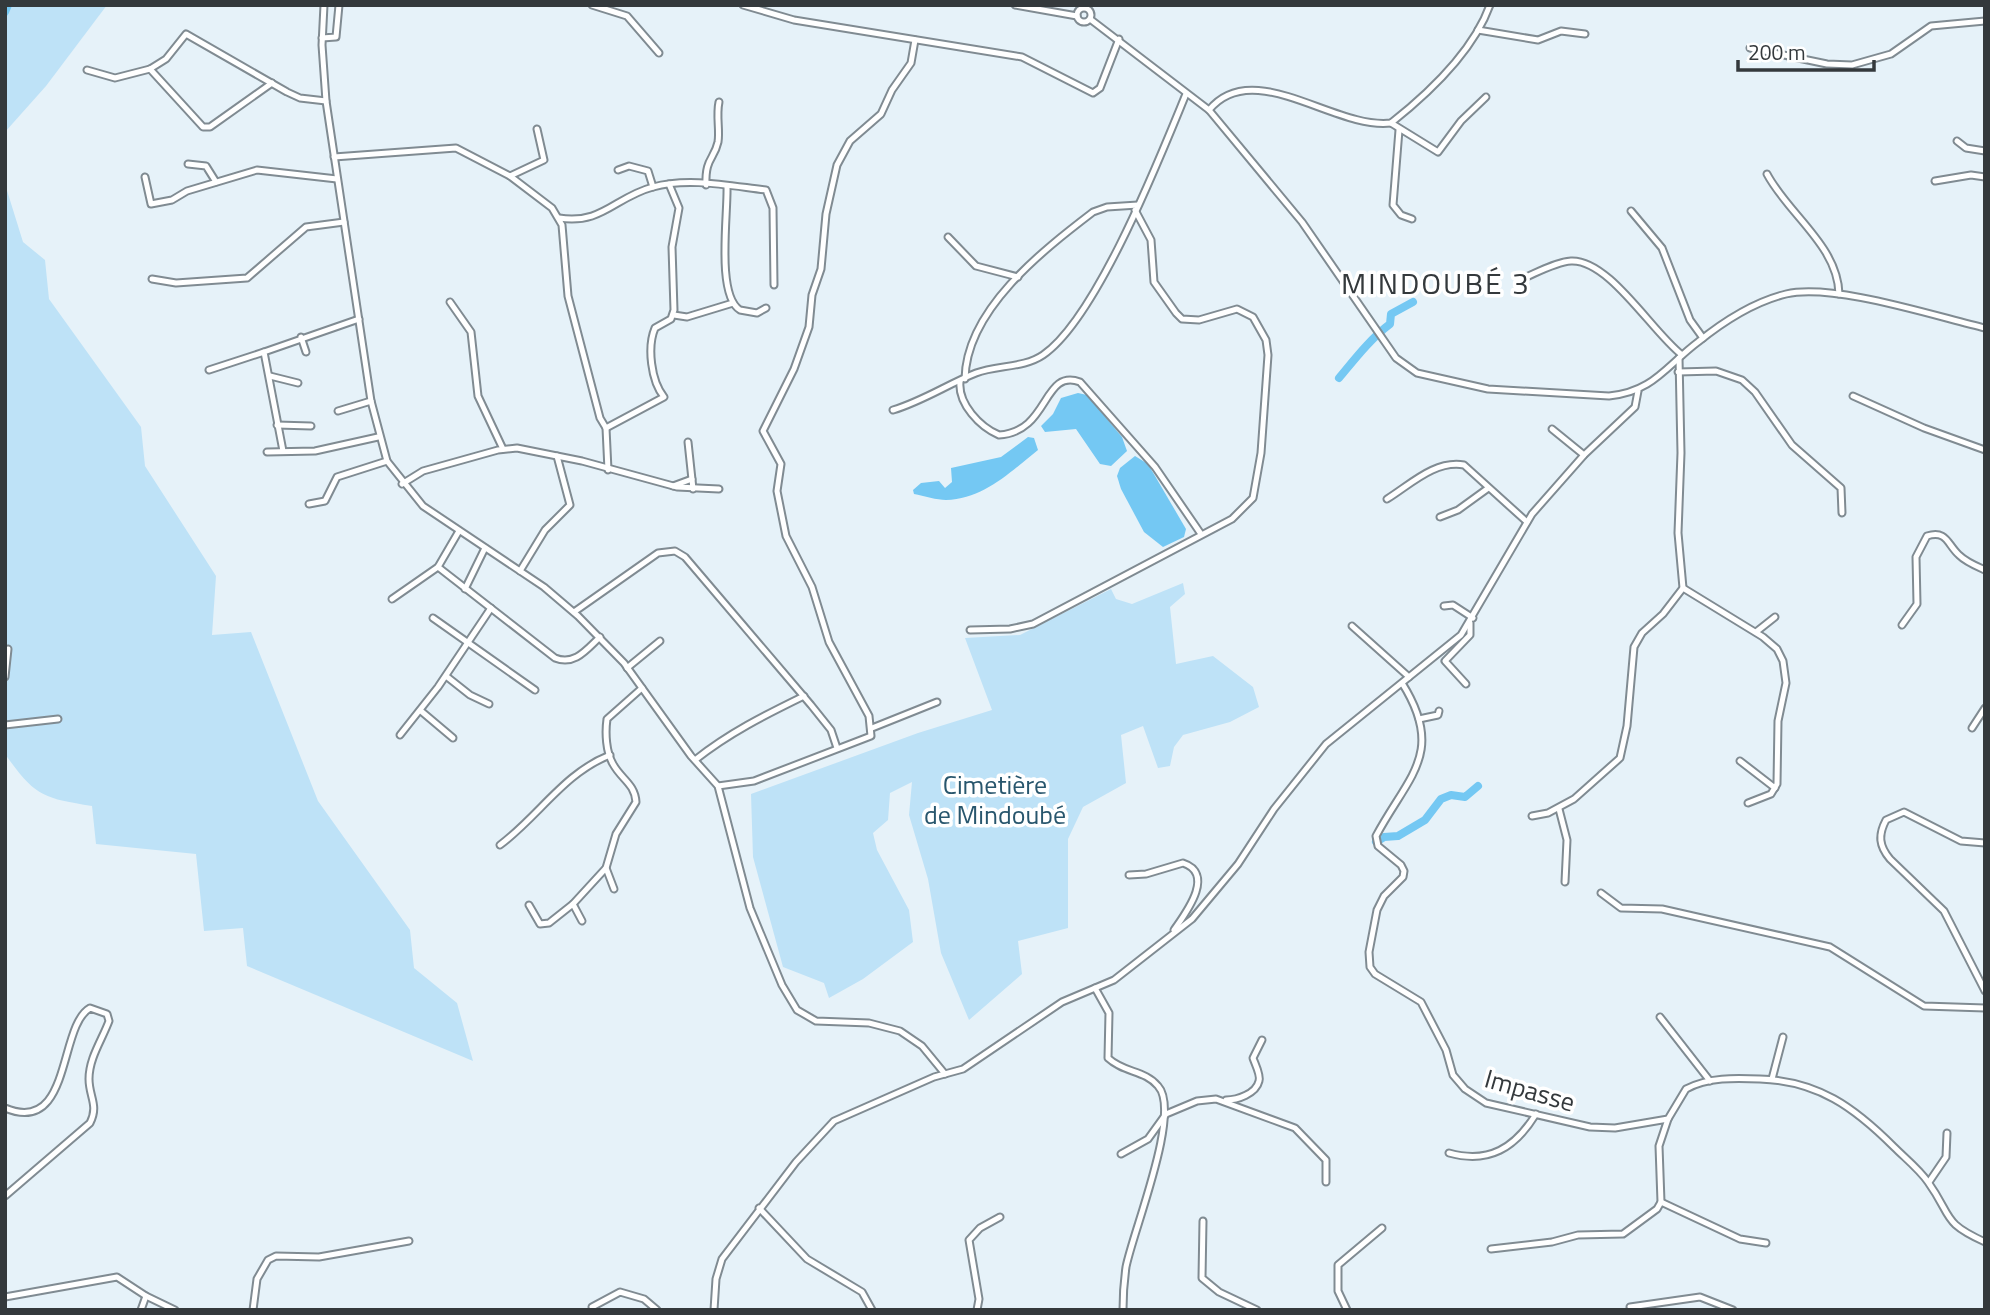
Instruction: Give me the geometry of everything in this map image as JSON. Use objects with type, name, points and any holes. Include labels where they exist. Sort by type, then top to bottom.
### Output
[{"type":"street","points":[[324,5],[322,38],[326,101],[371,401],[378,437],[387,461],[402,484],[423,506],[520,570],[574,612],[600,637],[718,786],[750,908],[782,985],[797,1010],[816,1021],[869,1023],[900,1031],[922,1046],[945,1074]]},
{"type":"street","points":[[322,38],[336,37],[339,5]]},
{"type":"street","points":[[592,5],[626,16],[659,53]]},
{"type":"street","points":[[743,5],[794,20],[1021,57],[1093,93],[1100,88],[1119,39]]},
{"type":"street","points":[[1015,5],[1076,10],[1087,7],[1090,19],[1209,110],[1302,222],[1382,338],[1410,371],[1488,389],[1609,396],[1638,391],[1703,338],[1744,311],[1772,298],[1805,291],[1839,294],[1985,328]]},
{"type":"street","points":[[1391,123],[1428,92],[1478,30],[1490,5]]},
{"type":"street","points":[[1076,10],[1082,22],[1090,19]]},
{"type":"street","points":[[1750,48],[1827,64],[1852,65],[1891,54],[1931,26],[1985,21]]},
{"type":"street","points":[[1478,30],[1538,40],[1561,31],[1585,34]]},
{"type":"street","points":[[87,69],[115,78],[150,69],[166,59],[186,34],[300,98],[326,101]]},
{"type":"street","points":[[718,786],[754,781],[837,748],[868,739],[872,728],[869,716],[830,642],[812,587],[786,536],[777,491],[781,464],[777,452],[763,433],[794,369],[809,327],[812,295],[821,269],[826,214],[837,165],[850,141],[881,114],[892,90],[911,63],[915,40]]},
{"type":"street","points":[[150,69],[203,127],[210,127],[272,83]]},
{"type":"street","points":[[1209,110],[1230,92],[1246,89],[1329,111],[1391,123],[1438,152],[1461,121],[1486,97]]},
{"type":"street","points":[[893,410],[920,402],[989,369],[1030,361],[1050,350],[1077,317],[1137,207],[1186,94]]},
{"type":"street","points":[[706,185],[706,165],[719,139],[716,122],[719,102]]},
{"type":"street","points":[[510,176],[544,160],[537,129]]},
{"type":"street","points":[[1399,130],[1393,205],[1401,215],[1412,219]]},
{"type":"street","points":[[1956,141],[1966,148],[1985,151]]},
{"type":"street","points":[[334,157],[448,147],[510,176],[552,208],[559,218],[568,296],[588,376],[606,428],[608,470]]},
{"type":"street","points":[[188,164],[206,166],[216,182]]},
{"type":"street","points":[[618,170],[629,166],[647,171],[653,187]]},
{"type":"street","points":[[145,177],[151,204],[172,200],[216,182],[257,170],[337,179]]},
{"type":"street","points":[[1767,174],[1801,224],[1822,246],[1837,279],[1839,294]]},
{"type":"street","points":[[1935,181],[1971,175],[1985,177]]},
{"type":"street","points":[[669,184],[679,212],[672,247],[674,315]]},
{"type":"street","points":[[559,218],[589,220],[612,204],[653,187],[669,184],[766,190],[771,195],[775,234],[774,285]]},
{"type":"street","points":[[727,187],[726,262],[733,303],[737,309],[748,312],[760,313],[766,308]]},
{"type":"street","points":[[1137,207],[1107,207],[1093,212],[1019,277],[981,320],[970,345],[961,400],[999,435],[1030,425],[1058,383],[1067,380],[1080,382],[1155,467],[1201,534]]},
{"type":"street","points":[[970,631],[1010,629],[1033,624],[1232,519],[1253,498],[1268,388],[1268,347],[1253,317],[1246,312],[1228,309],[1191,320],[1176,313],[1154,282],[1149,232],[1137,207]]},
{"type":"street","points":[[1631,211],[1661,248],[1690,320],[1703,338]]},
{"type":"street","points":[[152,279],[176,283],[247,278],[306,227],[344,222]]},
{"type":"street","points":[[948,237],[976,266],[1019,277]]},
{"type":"street","points":[[1524,278],[1567,262],[1593,267],[1608,276],[1681,356]]},
{"type":"street","points":[[450,302],[471,332],[478,396],[503,449]]},
{"type":"street","points":[[606,428],[664,397],[657,388],[653,373],[653,331],[674,315],[687,317],[733,303]]},
{"type":"street","points":[[209,370],[359,319]]},
{"type":"street","points":[[300,337],[306,352]]},
{"type":"street","points":[[264,352],[283,451]]},
{"type":"street","points":[[1532,816],[1559,809],[1588,789],[1620,758],[1628,726],[1634,647],[1642,633],[1663,614],[1683,588],[1678,533],[1681,453],[1678,372],[1681,356]]},
{"type":"street","points":[[1678,372],[1716,371],[1742,380],[1760,398],[1792,445],[1841,488],[1842,513]]},
{"type":"street","points":[[270,376],[298,383]]},
{"type":"street","points":[[714,1310],[719,1268],[759,1208],[796,1162],[834,1122],[945,1074],[963,1069],[1062,1002],[1114,980],[1192,919],[1238,864],[1274,809],[1326,744],[1450,646],[1472,621],[1527,522],[1584,455],[1635,407],[1638,391]]},
{"type":"street","points":[[1853,396],[1924,428],[1985,450]]},
{"type":"street","points":[[338,411],[371,401]]},
{"type":"street","points":[[277,425],[311,426]]},
{"type":"street","points":[[1552,429],[1584,455]]},
{"type":"street","points":[[267,452],[315,451],[378,437]]},
{"type":"street","points":[[688,442],[694,489]]},
{"type":"street","points":[[402,484],[423,471],[503,449],[517,448],[673,486],[719,489]]},
{"type":"street","points":[[520,570],[545,530],[570,505],[557,456]]},
{"type":"street","points":[[309,505],[325,501],[337,477],[387,461]]},
{"type":"street","points":[[1387,499],[1446,464],[1464,465],[1487,489],[1527,522]]},
{"type":"street","points":[[673,486],[692,479]]},
{"type":"street","points":[[1440,517],[1458,510],[1487,489]]},
{"type":"street","points":[[392,599],[438,567],[459,531]]},
{"type":"street","points":[[1902,625],[1917,604],[1916,557],[1927,536],[1945,536],[1957,554],[1985,570]]},
{"type":"street","points":[[466,589],[485,548]]},
{"type":"street","points":[[574,612],[659,553],[675,551],[685,557],[804,696],[831,730],[837,748]]},
{"type":"street","points":[[438,567],[533,642],[563,661],[577,658],[600,637]]},
{"type":"street","points":[[1683,588],[1756,632],[1777,649],[1785,671],[1785,692],[1778,721],[1779,768],[1775,788],[1770,794],[1748,803]]},
{"type":"street","points":[[1444,606],[1453,605],[1472,621]]},
{"type":"street","points":[[400,735],[421,711],[491,608]]},
{"type":"street","points":[[1756,632],[1775,617]]},
{"type":"street","points":[[433,618],[535,690]]},
{"type":"street","points":[[1466,684],[1445,661],[1470,635],[1472,621]]},
{"type":"street","points":[[1352,626],[1409,677]]},
{"type":"street","points":[[627,668],[660,641]]},
{"type":"street","points":[[5,677],[8,649]]},
{"type":"street","points":[[446,676],[470,695],[489,704]]},
{"type":"street","name":"Impasse","points":[[1402,683],[1419,719],[1422,744],[1416,772],[1376,836],[1378,846],[1401,865],[1404,871],[1403,877],[1379,904],[1368,952],[1370,967],[1375,974],[1421,1002],[1446,1050],[1453,1075],[1473,1096],[1486,1103],[1590,1127],[1615,1128],[1668,1119]]},
{"type":"street","points":[[529,905],[540,924],[545,924],[573,904],[606,868],[616,834],[636,802],[632,786],[613,764],[607,719],[642,688]]},
{"type":"street","points":[[695,760],[750,723],[804,696]]},
{"type":"street","points":[[872,728],[937,702]]},
{"type":"street","points":[[1972,728],[1985,708]]},
{"type":"street","points":[[421,711],[453,738]]},
{"type":"street","points":[[1419,719],[1438,715],[1439,711]]},
{"type":"street","points":[[5,725],[58,719]]},
{"type":"street","points":[[500,845],[526,824],[579,769],[610,755]]},
{"type":"street","points":[[1740,761],[1775,788]]},
{"type":"street","points":[[1559,809],[1567,840],[1565,882]]},
{"type":"street","points":[[1985,843],[1961,841],[1904,813],[1886,820],[1880,835],[1880,844],[1890,859],[1944,911],[1985,991]]},
{"type":"street","points":[[1129,875],[1146,874],[1182,863],[1192,868],[1196,876],[1197,894],[1171,936]]},
{"type":"street","points":[[606,868],[614,889]]},
{"type":"street","points":[[1601,893],[1621,908],[1653,908],[1830,947],[1860,964],[1900,994],[1924,1006],[1985,1008]]},
{"type":"street","points":[[573,904],[583,921]]},
{"type":"street","points":[[1095,988],[1109,1013],[1108,1058],[1119,1069],[1142,1073],[1158,1085],[1166,1100],[1159,1152],[1126,1267],[1123,1310]]},
{"type":"street","points":[[5,1108],[23,1111],[37,1109],[44,1103],[61,1077],[81,1015],[90,1008],[107,1014],[109,1021],[102,1033],[90,1070],[90,1088],[96,1108],[90,1122],[5,1196]]},
{"type":"street","points":[[1660,1017],[1710,1081]]},
{"type":"street","points":[[1772,1079],[1783,1038]]},
{"type":"street","points":[[1121,1154],[1148,1139],[1166,1114],[1197,1101],[1241,1098],[1257,1084],[1259,1078],[1253,1058],[1262,1040]]},
{"type":"street","points":[[1491,1249],[1552,1242],[1578,1235],[1627,1233],[1657,1209],[1661,1202],[1659,1146],[1668,1119],[1686,1088],[1710,1081],[1772,1079],[1805,1085],[1857,1111],[1929,1182],[1952,1223],[1964,1233],[1985,1242]]},
{"type":"street","points":[[1223,1100],[1295,1128],[1326,1160],[1326,1182]]},
{"type":"street","points":[[1450,1153],[1495,1155],[1525,1130],[1536,1114]]},
{"type":"street","points":[[1929,1182],[1946,1157],[1947,1133]]},
{"type":"street","points":[[1661,1202],[1740,1239],[1766,1243]]},
{"type":"street","points":[[759,1208],[807,1259],[862,1292],[872,1310]]},
{"type":"street","points":[[977,1310],[979,1299],[969,1240],[980,1228],[1000,1217]]},
{"type":"street","points":[[1203,1221],[1202,1278],[1220,1292],[1257,1310]]},
{"type":"street","points":[[1347,1310],[1338,1292],[1338,1265],[1382,1228]]},
{"type":"street","points":[[253,1310],[257,1279],[268,1260],[276,1256],[319,1257],[409,1241]]},
{"type":"street","points":[[5,1297],[109,1276],[117,1277],[145,1296],[175,1310]]},
{"type":"street","points":[[593,1307],[620,1292],[644,1299],[657,1310]]},
{"type":"street","points":[[141,1310],[145,1296]]},
{"type":"street","points":[[1630,1307],[1700,1297],[1733,1310]]},
{"type":"green space","points":[[5,5],[107,5],[46,86],[5,132]]},
{"type":"green space","points":[[5,184],[23,242],[45,260],[49,299],[141,427],[145,466],[216,576],[212,635],[251,632],[318,801],[410,930],[414,968],[457,1003],[473,1061],[247,966],[243,928],[204,931],[196,854],[96,844],[92,806],[41,793],[24,779],[5,754]]},
{"type":"green space","name":"Cimetière de Mindoubé","points":[[1183,583],[1185,594],[1170,607],[1176,664],[1213,656],[1253,687],[1259,707],[1230,722],[1183,735],[1174,747],[1170,766],[1158,768],[1143,726],[1121,735],[1126,783],[1083,807],[1068,839],[1068,928],[1018,941],[1022,974],[969,1020],[941,953],[928,879],[909,815],[912,782],[890,793],[888,820],[873,833],[877,850],[909,910],[913,942],[863,979],[829,998],[824,983],[783,967],[753,857],[751,794],[918,733],[992,710],[965,638],[1020,635],[1111,589],[1116,599],[1132,604]]},
{"type":"water","points":[[1078,393],[1087,395],[1122,437],[1127,451],[1111,466],[1100,464],[1076,429],[1045,432],[1041,426],[1053,414],[1061,398]]},
{"type":"water","points":[[1028,437],[1034,438],[1038,450],[984,490],[946,500],[914,494],[913,490],[921,483],[939,481],[945,488],[952,482],[951,468],[1001,457]]},
{"type":"water","points":[[1135,456],[1148,464],[1186,529],[1184,537],[1163,547],[1144,532],[1117,476],[1120,468]]},
{"type":"waterway","points":[[5,12],[8,5]]},
{"type":"waterway","points":[[1339,378],[1369,343],[1390,324],[1391,314],[1413,302]]},
{"type":"waterway","points":[[1376,842],[1384,837],[1398,836],[1425,820],[1441,799],[1451,795],[1465,797],[1478,786]]},
{"type":"district","name":"MINDOUBÉ 3","points":[[1436,283]]}]
